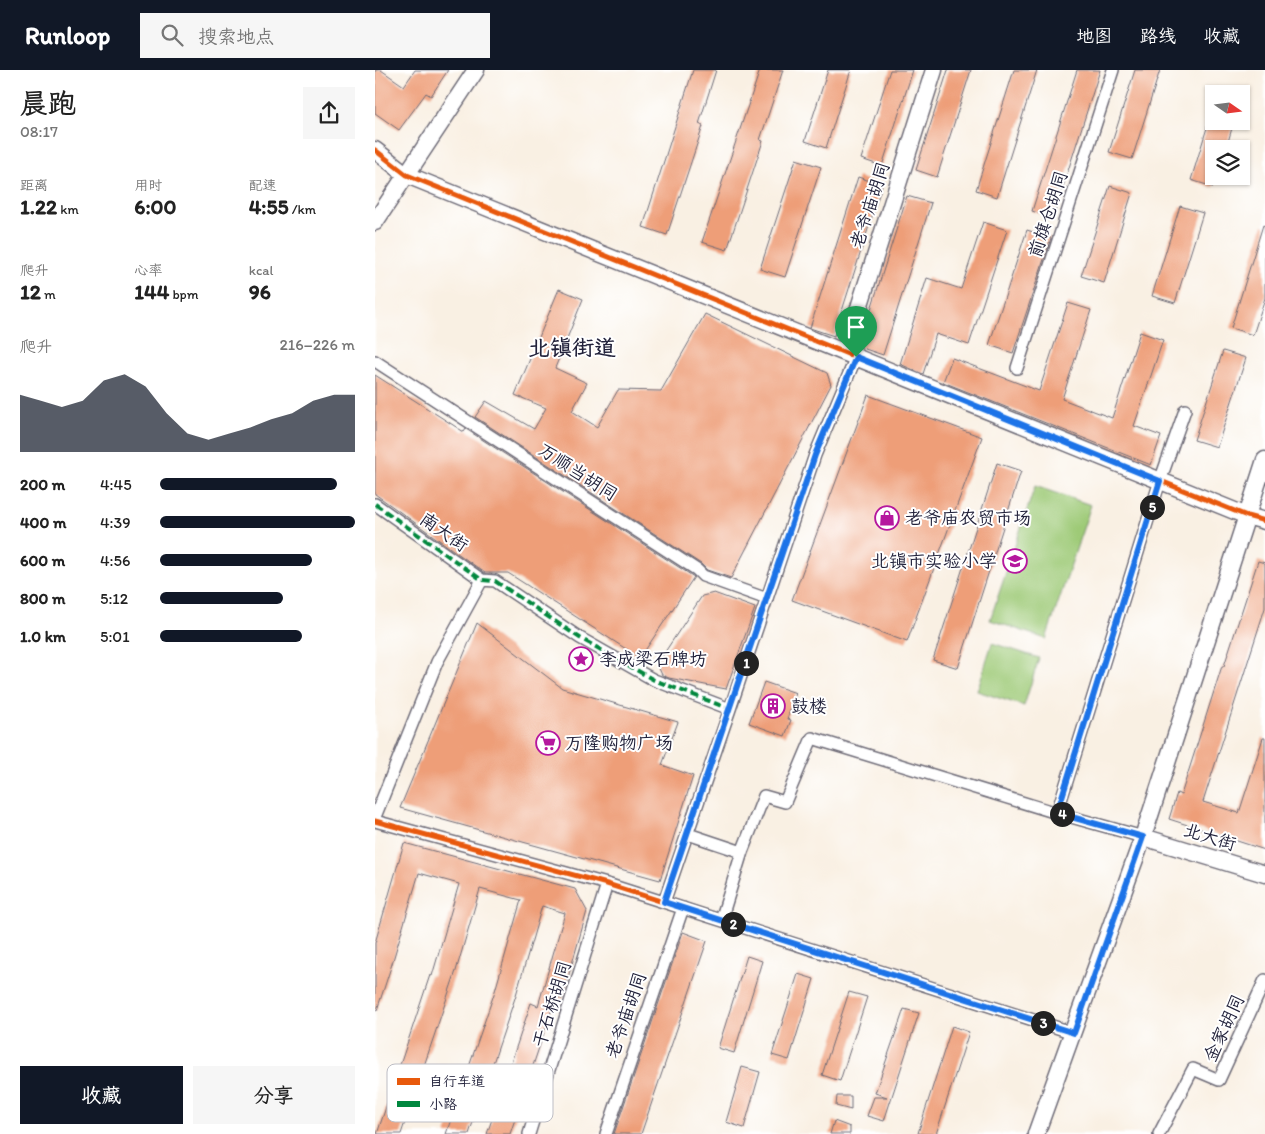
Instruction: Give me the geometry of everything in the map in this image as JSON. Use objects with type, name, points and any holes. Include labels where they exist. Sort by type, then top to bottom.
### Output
[{"type":"street","points":[[375,222],[476,70]]},
{"type":"street","name":"老爷庙胡同","points":[[664,902],[850,355],[935,70]]},
{"type":"street","name":"前旗仓胡同","points":[[1017,368],[1113,70]]},
{"type":"street","points":[[375,150],[407,175],[1160,481],[1247,516],[1265,521]]},
{"type":"street","name":"万顺当胡同","points":[[375,361],[697,570],[703,576],[766,603]]},
{"type":"street","points":[[1057,813],[1160,481],[1185,410]]},
{"type":"street","points":[[1036,1134],[1074,1033],[1143,837],[1265,460]]},
{"type":"street","name":"南大街","points":[[375,504],[482,580]]},
{"type":"street","points":[[730,709],[653,680],[580,638],[495,581],[482,580],[437,662],[375,819],[607,884],[1074,1033]]},
{"type":"street","points":[[721,920],[742,852],[764,796],[785,802],[812,738],[1057,813],[1143,837]]},
{"type":"street","points":[[688,834],[742,852]]},
{"type":"street","name":"北大街","points":[[1143,837],[1265,874]]},
{"type":"street","name":"干石桥胡同","points":[[551,1064],[607,884]]},
{"type":"street","name":"老爷庙胡同","points":[[606,1134],[683,908]]},
{"type":"street","name":"金家胡同","points":[[1159,1134],[1193,1069],[1219,1080],[1265,980]]},
{"type":"street","name":"干石桥胡同","points":[[529,1134],[533,1122]]},
{"type":"green space","points":[[1035,486],[1091,505],[1046,639],[990,620]]},
{"type":"green space","points":[[992,643],[1039,658],[1024,706],[977,691]]},
{"type":"building","points":[[375,70],[381,70],[404,86],[415,70],[448,70],[431,96],[426,93],[399,130],[375,113]]},
{"type":"building","points":[[693,70],[716,70],[699,124],[703,126],[667,235],[643,227]]},
{"type":"building","points":[[760,70],[783,70],[760,140],[763,141],[727,250],[702,242]]},
{"type":"building","points":[[828,70],[851,70],[826,148],[805,141]]},
{"type":"building","points":[[890,70],[913,70],[882,166],[861,159]]},
{"type":"building","points":[[948,70],[971,70],[937,177],[916,170]]},
{"type":"building","points":[[1014,70],[1037,70],[997,197],[976,190]]},
{"type":"building","points":[[1077,70],[1100,70],[1053,218],[1032,211]]},
{"type":"building","points":[[1135,70],[1160,70],[1132,159],[1109,152]]},
{"type":"building","points":[[1206,130],[1231,130],[1229,140],[1205,140],[1205,184],[1191,180]]},
{"type":"building","points":[[796,159],[821,167],[785,277],[760,269]]},
{"type":"building","points":[[858,177],[882,185],[834,336],[810,328]]},
{"type":"building","points":[[1110,186],[1132,193],[1104,283],[1081,276]]},
{"type":"building","points":[[907,196],[931,203],[883,355],[859,347]]},
{"type":"building","points":[[1180,206],[1203,213],[1175,303],[1152,296]]},
{"type":"building","points":[[983,222],[1007,230],[969,345],[936,334],[923,374],[900,364],[927,278],[961,289]]},
{"type":"building","points":[[1263,225],[1265,226],[1265,298],[1253,335],[1231,328]]},
{"type":"building","points":[[1027,230],[1051,238],[1013,353],[989,345]]},
{"type":"building","points":[[559,289],[583,299],[555,368],[587,383],[572,411],[597,427],[618,390],[661,391],[705,314],[827,373],[831,385],[731,578],[707,570],[701,564],[475,417],[486,401],[534,429],[546,408],[515,395]]},
{"type":"building","points":[[1068,303],[1091,310],[1062,399],[1112,418],[1140,332],[1163,340],[1134,426],[1161,436],[1151,465],[943,382],[952,358],[1039,391]]},
{"type":"building","points":[[1223,351],[1246,358],[1217,447],[1194,440]]},
{"type":"building","points":[[375,375],[464,432],[466,429],[694,577],[640,658],[508,573],[485,573],[375,494]]},
{"type":"building","name":"老爷庙农贸市场","points":[[868,395],[982,437],[907,642],[792,600]]},
{"type":"building","points":[[997,463],[1021,471],[958,668],[933,660]]},
{"type":"building","points":[[1258,561],[1265,563],[1265,608],[1203,802],[1239,813],[1263,738],[1265,738],[1265,850],[1169,819],[1177,793],[1181,795]]},
{"type":"building","points":[[714,593],[755,608],[726,689],[662,675],[657,664],[702,596]]},
{"type":"building","name":"万隆购物广场","points":[[477,623],[562,688],[678,722],[662,765],[693,776],[660,880],[400,808]]},
{"type":"building","name":"鼓楼","points":[[764,682],[796,693],[787,719],[791,720],[785,736],[749,723]]},
{"type":"building","points":[[404,843],[575,889],[587,911],[562,999],[556,997],[534,1064],[511,1064],[531,1003],[538,1006],[565,913],[542,906],[516,995],[493,1064],[470,1064],[495,991],[521,900],[480,889],[456,971],[425,1064],[400,1064],[430,975],[432,976],[459,884],[419,873],[377,1010],[375,1010],[375,943]]},
{"type":"building","points":[[683,932],[707,941],[641,1134],[614,1134]]},
{"type":"building","points":[[747,956],[762,961],[734,1053],[718,1048]]},
{"type":"building","points":[[798,974],[814,979],[789,1060],[772,1055]]},
{"type":"building","points":[[849,992],[867,997],[840,1081],[822,1075]]},
{"type":"building","points":[[904,1009],[919,1013],[884,1121],[867,1116],[874,1097],[887,1097],[875,1093]]},
{"type":"building","points":[[952,1026],[969,1032],[936,1134],[918,1133]]},
{"type":"building","points":[[742,1067],[760,1072],[744,1128],[726,1122]]},
{"type":"building","points":[[837,1096],[851,1096],[851,1110],[836,1106]]},
{"type":"building","points":[[387,1104],[387,1122],[405,1122],[401,1134],[377,1134]]},
{"type":"building","points":[[834,1121],[850,1127],[850,1134],[830,1134]]},
{"type":"building","points":[[450,1122],[473,1122],[469,1134],[446,1134]]},
{"type":"building","points":[[491,1122],[514,1122],[510,1134],[487,1134]]},
{"type":"marked path","points":[[730,709],[815,455],[856,357]]},
{"type":"marked path","points":[[375,504],[482,580],[495,581],[580,638],[654,680],[730,709],[688,834]]},
{"type":"cycle path","points":[[375,150],[407,175],[1247,516],[1265,521]]},
{"type":"cycle path","points":[[375,821],[607,884],[1074,1033]]},
{"type":"place","name":"老爷庙农贸市场","points":[[887,518]]},
{"type":"place","name":"北镇市实验小学","points":[[1015,561]]},
{"type":"place","name":"李成梁石牌坊","points":[[581,659]]},
{"type":"place","name":"鼓楼","points":[[773,706]]},
{"type":"place","name":"万隆购物广场","points":[[548,743]]},
{"type":"district","name":"北镇街道","points":[[572,347]]},
{"type":"route","points":[[856,357],[1160,481],[1057,813],[1143,837],[1074,1033],[664,902],[690,830],[815,455],[856,357]]}]
